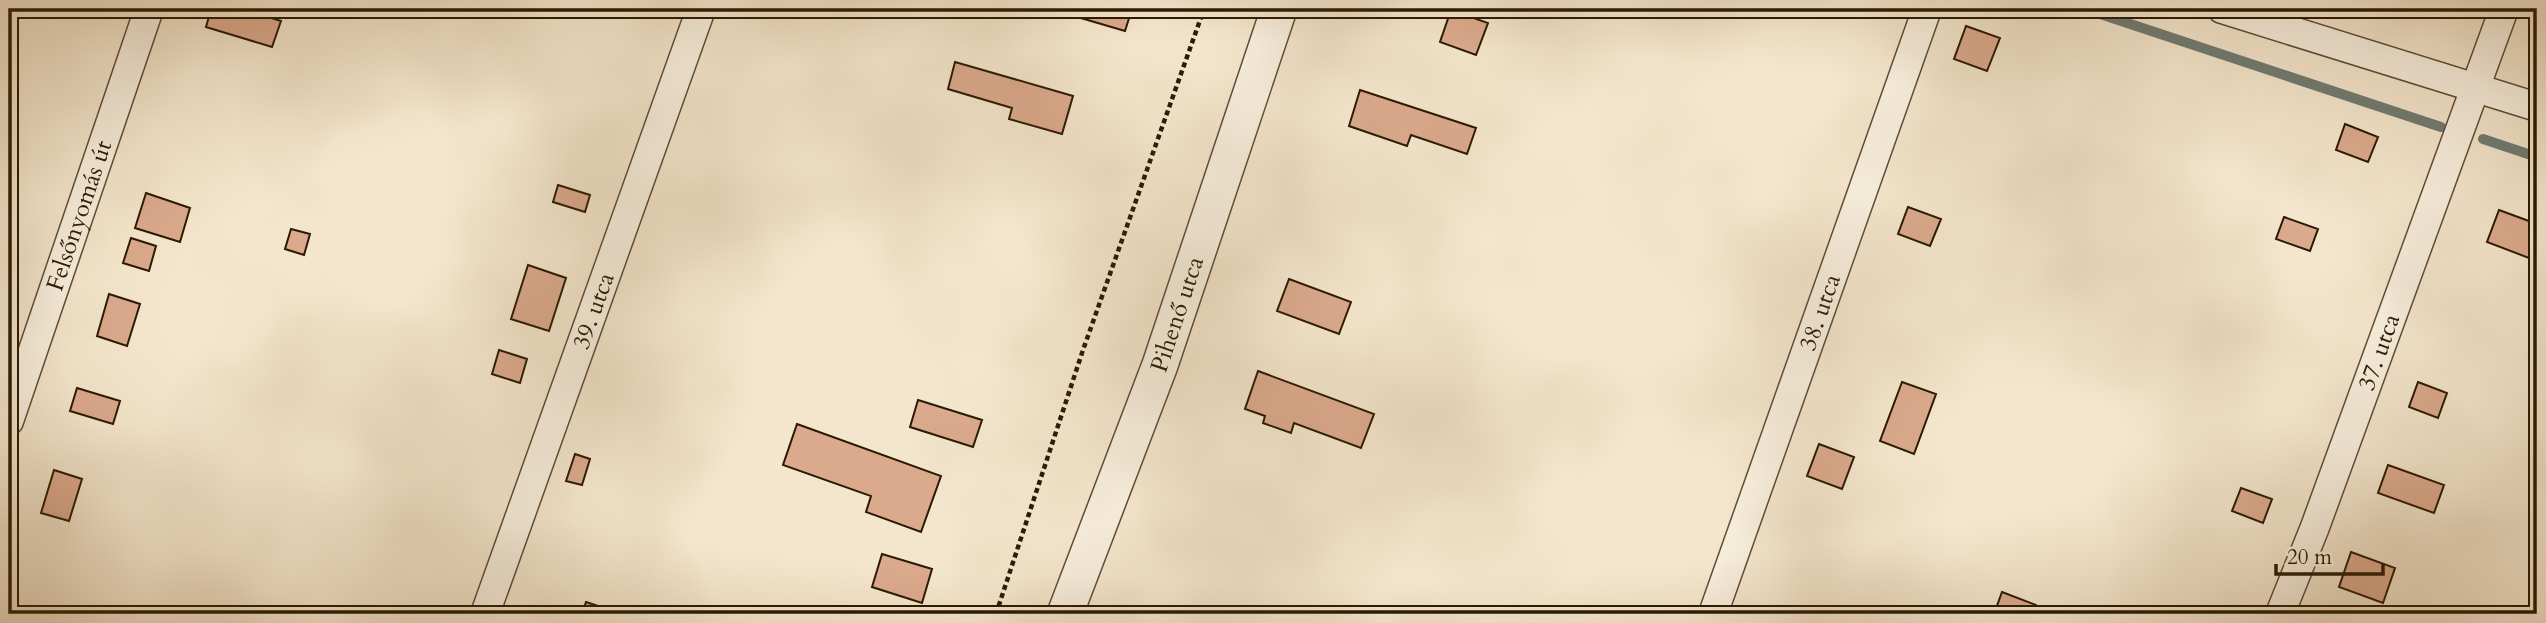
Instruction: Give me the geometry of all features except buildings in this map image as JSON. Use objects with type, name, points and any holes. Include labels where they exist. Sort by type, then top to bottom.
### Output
[{"type":"street","name":"Felsőnyomás út","points":[[9,421],[149,9]]},
{"type":"street","name":"39. utca","points":[[485,614],[701,9]]},
{"type":"street","name":"Pihenő utca","points":[[1065,614],[1160,365],[1218,183],[1279,9]]},
{"type":"street","name":"38. utca","points":[[1713,614],[1927,9]]},
{"type":"street","points":[[2222,9],[2537,107]]},
{"type":"street","name":"37. utca","points":[[2280,614],[2315,527],[2504,9]]},
{"type":"path","points":[[996,614],[1083,350],[1204,9]]},
{"type":"waterway","points":[[2085,9],[2441,127]]},
{"type":"waterway","points":[[2483,139],[2537,157]]}]
